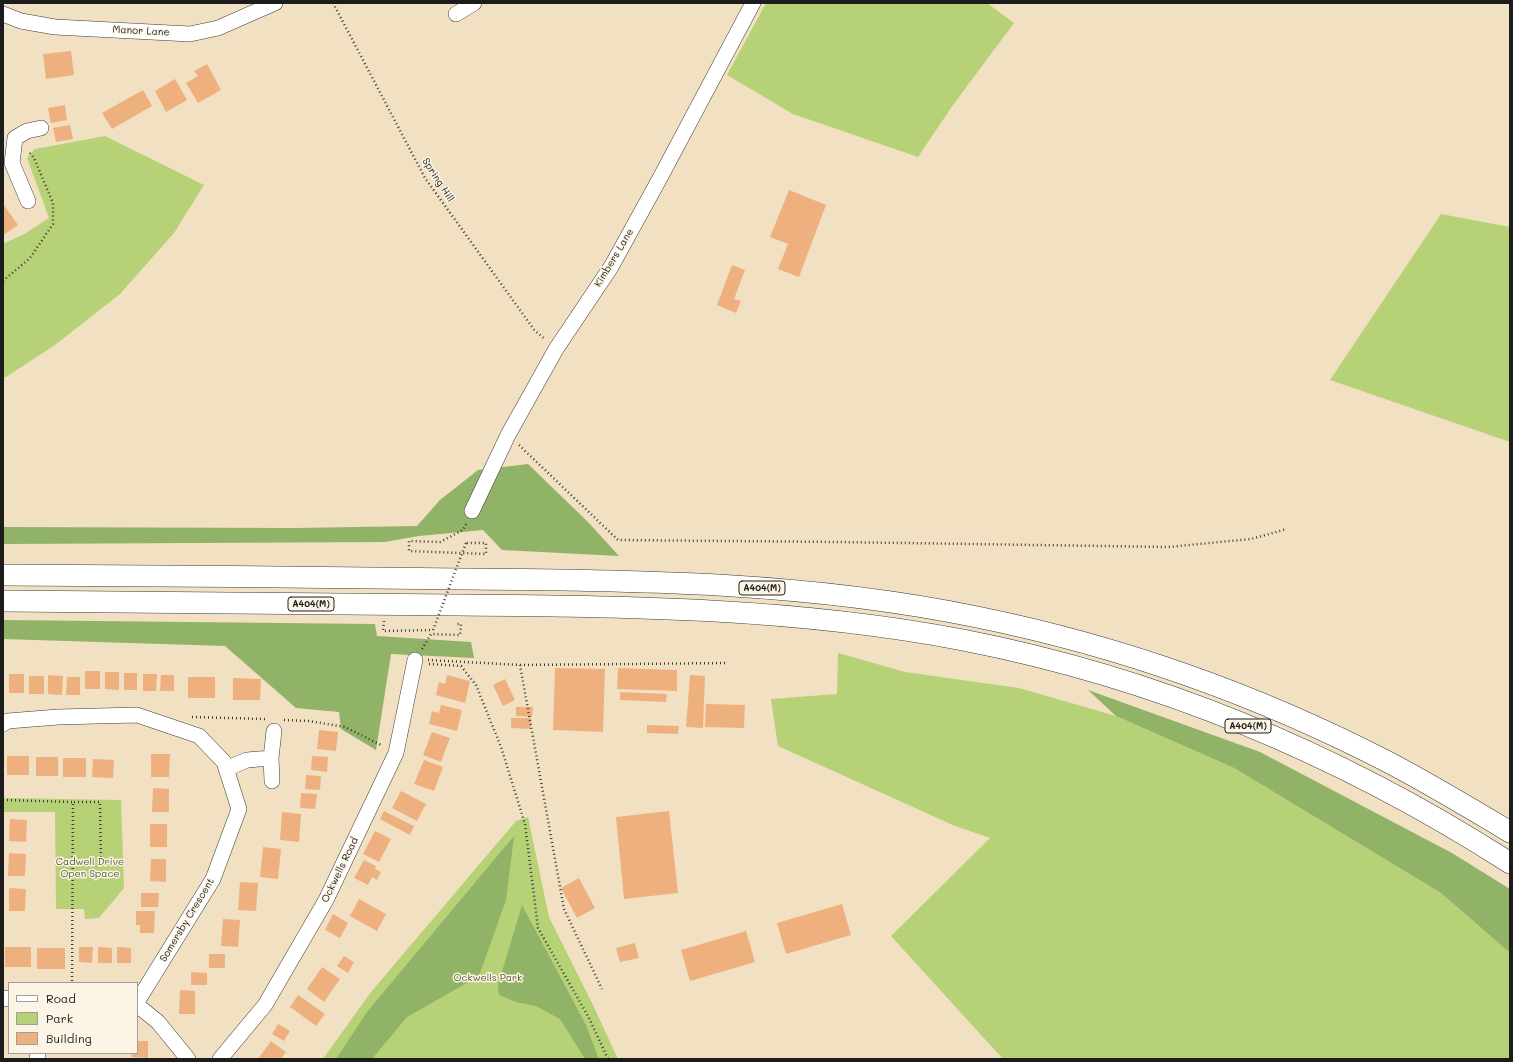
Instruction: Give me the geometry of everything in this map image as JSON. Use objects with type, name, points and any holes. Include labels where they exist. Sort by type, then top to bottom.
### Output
[{"type":"highway","name":"A404(M)","points":[[3,575],[640,582],[782,589],[940,609],[1095,645],[1170,669],[1245,696],[1318,728],[1384,760],[1460,802],[1510,832]]},
{"type":"highway","name":"A404(M)","points":[[3,601],[526,605],[688,609],[811,618],[926,633],[1002,648],[1077,667],[1151,690],[1225,716],[1296,747],[1367,781],[1435,818],[1510,863]]},
{"type":"street","name":"Manor Lane","points":[[3,14],[20,21],[55,27],[190,34],[218,28],[275,3]]},
{"type":"street","points":[[456,14],[474,3]]},
{"type":"street","name":"Kimbers Lane","points":[[472,511],[508,435],[556,349],[615,260],[753,3]]},
{"type":"street","points":[[28,201],[12,163],[9,136],[41,128]]},
{"type":"street","name":"Ockwells Road","points":[[220,1059],[265,1005],[326,900],[396,753],[415,661]]},
{"type":"street","name":"Somersby Crescent","points":[[3,724],[8,721],[58,717],[137,715],[198,736],[224,762],[239,809],[213,879],[138,1001]]},
{"type":"street","points":[[272,781],[271,758],[274,731]]},
{"type":"street","points":[[226,769],[247,760],[271,758]]},
{"type":"street","points":[[138,1004],[158,1022],[188,1059]]},
{"type":"path","name":"Spring Hill","points":[[333,3],[425,178],[535,331],[556,349]]},
{"type":"path","points":[[508,435],[618,540],[1168,547],[1251,539],[1287,529]]},
{"type":"path","points":[[392,621],[384,620],[383,631],[433,630],[460,557],[463,550],[466,543],[486,543],[486,554],[470,553],[463,553],[455,553],[409,551],[409,541],[440,542],[463,530],[472,511]]},
{"type":"path","points":[[430,623],[438,623]]},
{"type":"path","points":[[415,661],[431,634],[460,635],[461,624],[453,624]]},
{"type":"path","points":[[415,661],[520,665],[728,663]]},
{"type":"path","points":[[415,661],[461,666],[476,685],[501,747],[525,824],[538,928],[589,1018],[608,1059]]},
{"type":"path","points":[[520,665],[564,908],[602,989]]},
{"type":"path","points":[[3,800],[100,802],[101,865],[73,864]]},
{"type":"path","points":[[72,982],[73,802]]},
{"type":"green space","points":[[766,3],[987,3],[1014,23],[953,105],[918,157],[793,114],[727,75]]},
{"type":"green space","points":[[105,136],[204,185],[174,233],[120,294],[55,345],[6,377],[3,377],[3,244],[26,233],[49,218],[27,158],[35,149]]},
{"type":"green space","points":[[1441,214],[1510,227],[1510,442],[1330,380]]},
{"type":"green space","points":[[528,464],[588,522],[619,556],[502,550],[483,530],[419,536],[385,542],[3,544],[3,527],[295,528],[417,526],[440,500],[478,470]]},
{"type":"green space","points":[[3,620],[375,624],[377,636],[471,642],[474,658],[391,654],[376,750],[341,729],[339,712],[296,708],[225,646],[3,639]]},
{"type":"green space","points":[[838,653],[905,672],[1019,688],[1116,716],[1234,768],[1441,893],[1510,953],[1510,1059],[1003,1059],[891,936],[990,838],[955,826],[778,746],[771,699],[837,694]]},
{"type":"green space","points":[[1088,690],[1260,752],[1452,853],[1510,889],[1510,953],[1441,893],[1234,768],[1116,716]]},
{"type":"green space","name":"Cadwell Drive Open Space","points":[[3,798],[121,800],[124,888],[99,918],[85,919],[84,909],[56,909],[55,812],[3,812]]},
{"type":"green space","name":"Ockwells Park","points":[[528,817],[549,917],[618,1059],[323,1059],[371,992],[516,821]]},
{"type":"green space","points":[[514,836],[506,900],[479,976],[407,1017],[372,1059],[336,1059],[367,1012]]},
{"type":"green space","points":[[522,905],[586,1025],[599,1059],[585,1059],[560,1019],[536,1006],[516,1002],[499,995],[498,985]]},
{"type":"building","points":[[71,51],[74,75],[46,79],[43,54]]},
{"type":"building","points":[[207,64],[221,90],[198,103],[186,83],[198,76],[194,71]]},
{"type":"building","points":[[175,79],[187,100],[166,112],[155,91]]},
{"type":"building","points":[[143,90],[152,106],[112,129],[102,113]]},
{"type":"building","points":[[65,105],[67,120],[51,123],[48,108]]},
{"type":"building","points":[[70,125],[73,139],[56,142],[53,128]]},
{"type":"building","points":[[789,190],[826,205],[799,277],[778,269],[788,244],[770,237]]},
{"type":"building","points":[[4,205],[18,225],[5,234],[3,231]]},
{"type":"building","points":[[732,265],[745,270],[734,299],[741,301],[736,313],[717,305]]},
{"type":"building","points":[[555,668],[605,669],[603,732],[553,730]]},
{"type":"building","points":[[618,668],[677,670],[677,691],[617,689]]},
{"type":"building","points":[[85,671],[100,671],[100,689],[85,689]]},
{"type":"building","points":[[105,672],[119,672],[119,690],[105,689]]},
{"type":"building","points":[[124,673],[137,673],[137,690],[124,690]]},
{"type":"building","points":[[9,674],[24,674],[24,693],[9,693]]},
{"type":"building","points":[[143,674],[157,674],[156,691],[143,691]]},
{"type":"building","points":[[48,675],[63,676],[62,695],[48,694]]},
{"type":"building","points":[[161,675],[174,675],[174,691],[160,691]]},
{"type":"building","points":[[447,675],[470,681],[465,703],[436,695],[439,682],[445,684]]},
{"type":"building","points":[[690,675],[705,676],[703,728],[686,727]]},
{"type":"building","points":[[29,676],[44,676],[44,694],[29,694]]},
{"type":"building","points":[[67,677],[80,677],[80,695],[66,695]]},
{"type":"building","points":[[188,677],[215,677],[215,698],[188,698]]},
{"type":"building","points":[[233,678],[261,679],[260,700],[233,700]]},
{"type":"building","points":[[505,679],[515,700],[503,706],[493,685]]},
{"type":"building","points":[[620,692],[667,694],[666,702],[620,700]]},
{"type":"building","points":[[706,704],[745,705],[744,728],[705,727]]},
{"type":"building","points":[[441,705],[462,710],[457,731],[429,724],[432,711],[439,713]]},
{"type":"building","points":[[516,707],[533,707],[532,717],[516,716]]},
{"type":"building","points":[[511,718],[531,718],[531,729],[511,728]]},
{"type":"building","points":[[647,725],[679,726],[678,734],[647,733]]},
{"type":"building","points":[[319,730],[338,732],[336,751],[317,749]]},
{"type":"building","points":[[432,732],[450,738],[441,762],[423,755]]},
{"type":"building","points":[[151,754],[170,754],[169,777],[151,777]]},
{"type":"building","points":[[7,756],[29,756],[29,775],[7,775]]},
{"type":"building","points":[[312,756],[328,757],[327,772],[311,770]]},
{"type":"building","points":[[36,757],[58,757],[58,776],[36,776]]},
{"type":"building","points":[[63,758],[86,758],[86,777],[63,777]]},
{"type":"building","points":[[93,759],[114,760],[113,778],[92,777]]},
{"type":"building","points":[[424,760],[443,767],[434,791],[414,784]]},
{"type":"building","points":[[306,775],[321,776],[320,790],[305,789]]},
{"type":"building","points":[[153,788],[169,789],[169,812],[152,812]]},
{"type":"building","points":[[401,791],[426,804],[417,821],[392,808]]},
{"type":"building","points":[[301,793],[317,794],[315,809],[300,808]]},
{"type":"building","points":[[384,811],[414,826],[410,835],[380,819]]},
{"type":"building","points":[[669,811],[678,893],[624,899],[616,817]]},
{"type":"building","points":[[282,812],[301,814],[299,842],[280,840]]},
{"type":"building","points":[[10,819],[27,820],[26,842],[9,841]]},
{"type":"building","points":[[150,824],[167,824],[167,847],[150,847]]},
{"type":"building","points":[[375,831],[391,839],[379,862],[363,854]]},
{"type":"building","points":[[263,847],[281,849],[278,879],[260,877]]},
{"type":"building","points":[[9,853],[26,854],[25,876],[8,876]]},
{"type":"building","points":[[151,859],[166,859],[166,882],[150,881]]},
{"type":"building","points":[[364,860],[376,866],[375,869],[381,872],[377,880],[372,877],[368,885],[354,878]]},
{"type":"building","points":[[579,878],[595,908],[577,918],[561,888]]},
{"type":"building","points":[[240,882],[258,883],[256,911],[238,910]]},
{"type":"building","points":[[9,888],[26,889],[25,911],[9,911]]},
{"type":"building","points":[[141,893],[159,893],[158,907],[141,907]]},
{"type":"building","points":[[359,899],[386,914],[377,931],[350,916]]},
{"type":"building","points":[[842,904],[851,935],[786,954],[777,923]]},
{"type":"building","points":[[136,911],[155,911],[154,933],[140,933],[140,925],[136,925]]},
{"type":"building","points":[[333,914],[348,923],[340,938],[325,930]]},
{"type":"building","points":[[223,919],[240,920],[238,947],[221,946]]},
{"type":"building","points":[[746,931],[755,962],[690,981],[681,950]]},
{"type":"building","points":[[635,943],[639,958],[620,962],[616,948]]},
{"type":"building","points":[[5,947],[31,947],[31,967],[5,967]]},
{"type":"building","points":[[79,947],[93,947],[92,963],[79,962]]},
{"type":"building","points":[[98,947],[112,948],[112,963],[98,963]]},
{"type":"building","points":[[117,947],[131,948],[131,963],[117,963]]},
{"type":"building","points":[[37,948],[65,948],[65,969],[37,969]]},
{"type":"building","points":[[209,954],[225,954],[225,968],[209,968]]},
{"type":"building","points":[[344,956],[354,962],[348,973],[337,966]]},
{"type":"building","points":[[322,967],[340,979],[324,1002],[307,989]]},
{"type":"building","points":[[191,972],[207,973],[207,985],[191,985]]},
{"type":"building","points":[[180,990],[195,991],[195,1014],[179,1014]]},
{"type":"building","points":[[298,995],[325,1014],[316,1026],[290,1007]]},
{"type":"building","points":[[278,1024],[290,1031],[284,1041],[272,1034]]},
{"type":"building","points":[[138,1041],[148,1041],[148,1058],[131,1057],[132,1054],[138,1054]]},
{"type":"building","points":[[271,1041],[286,1052],[281,1059],[258,1059]]}]
